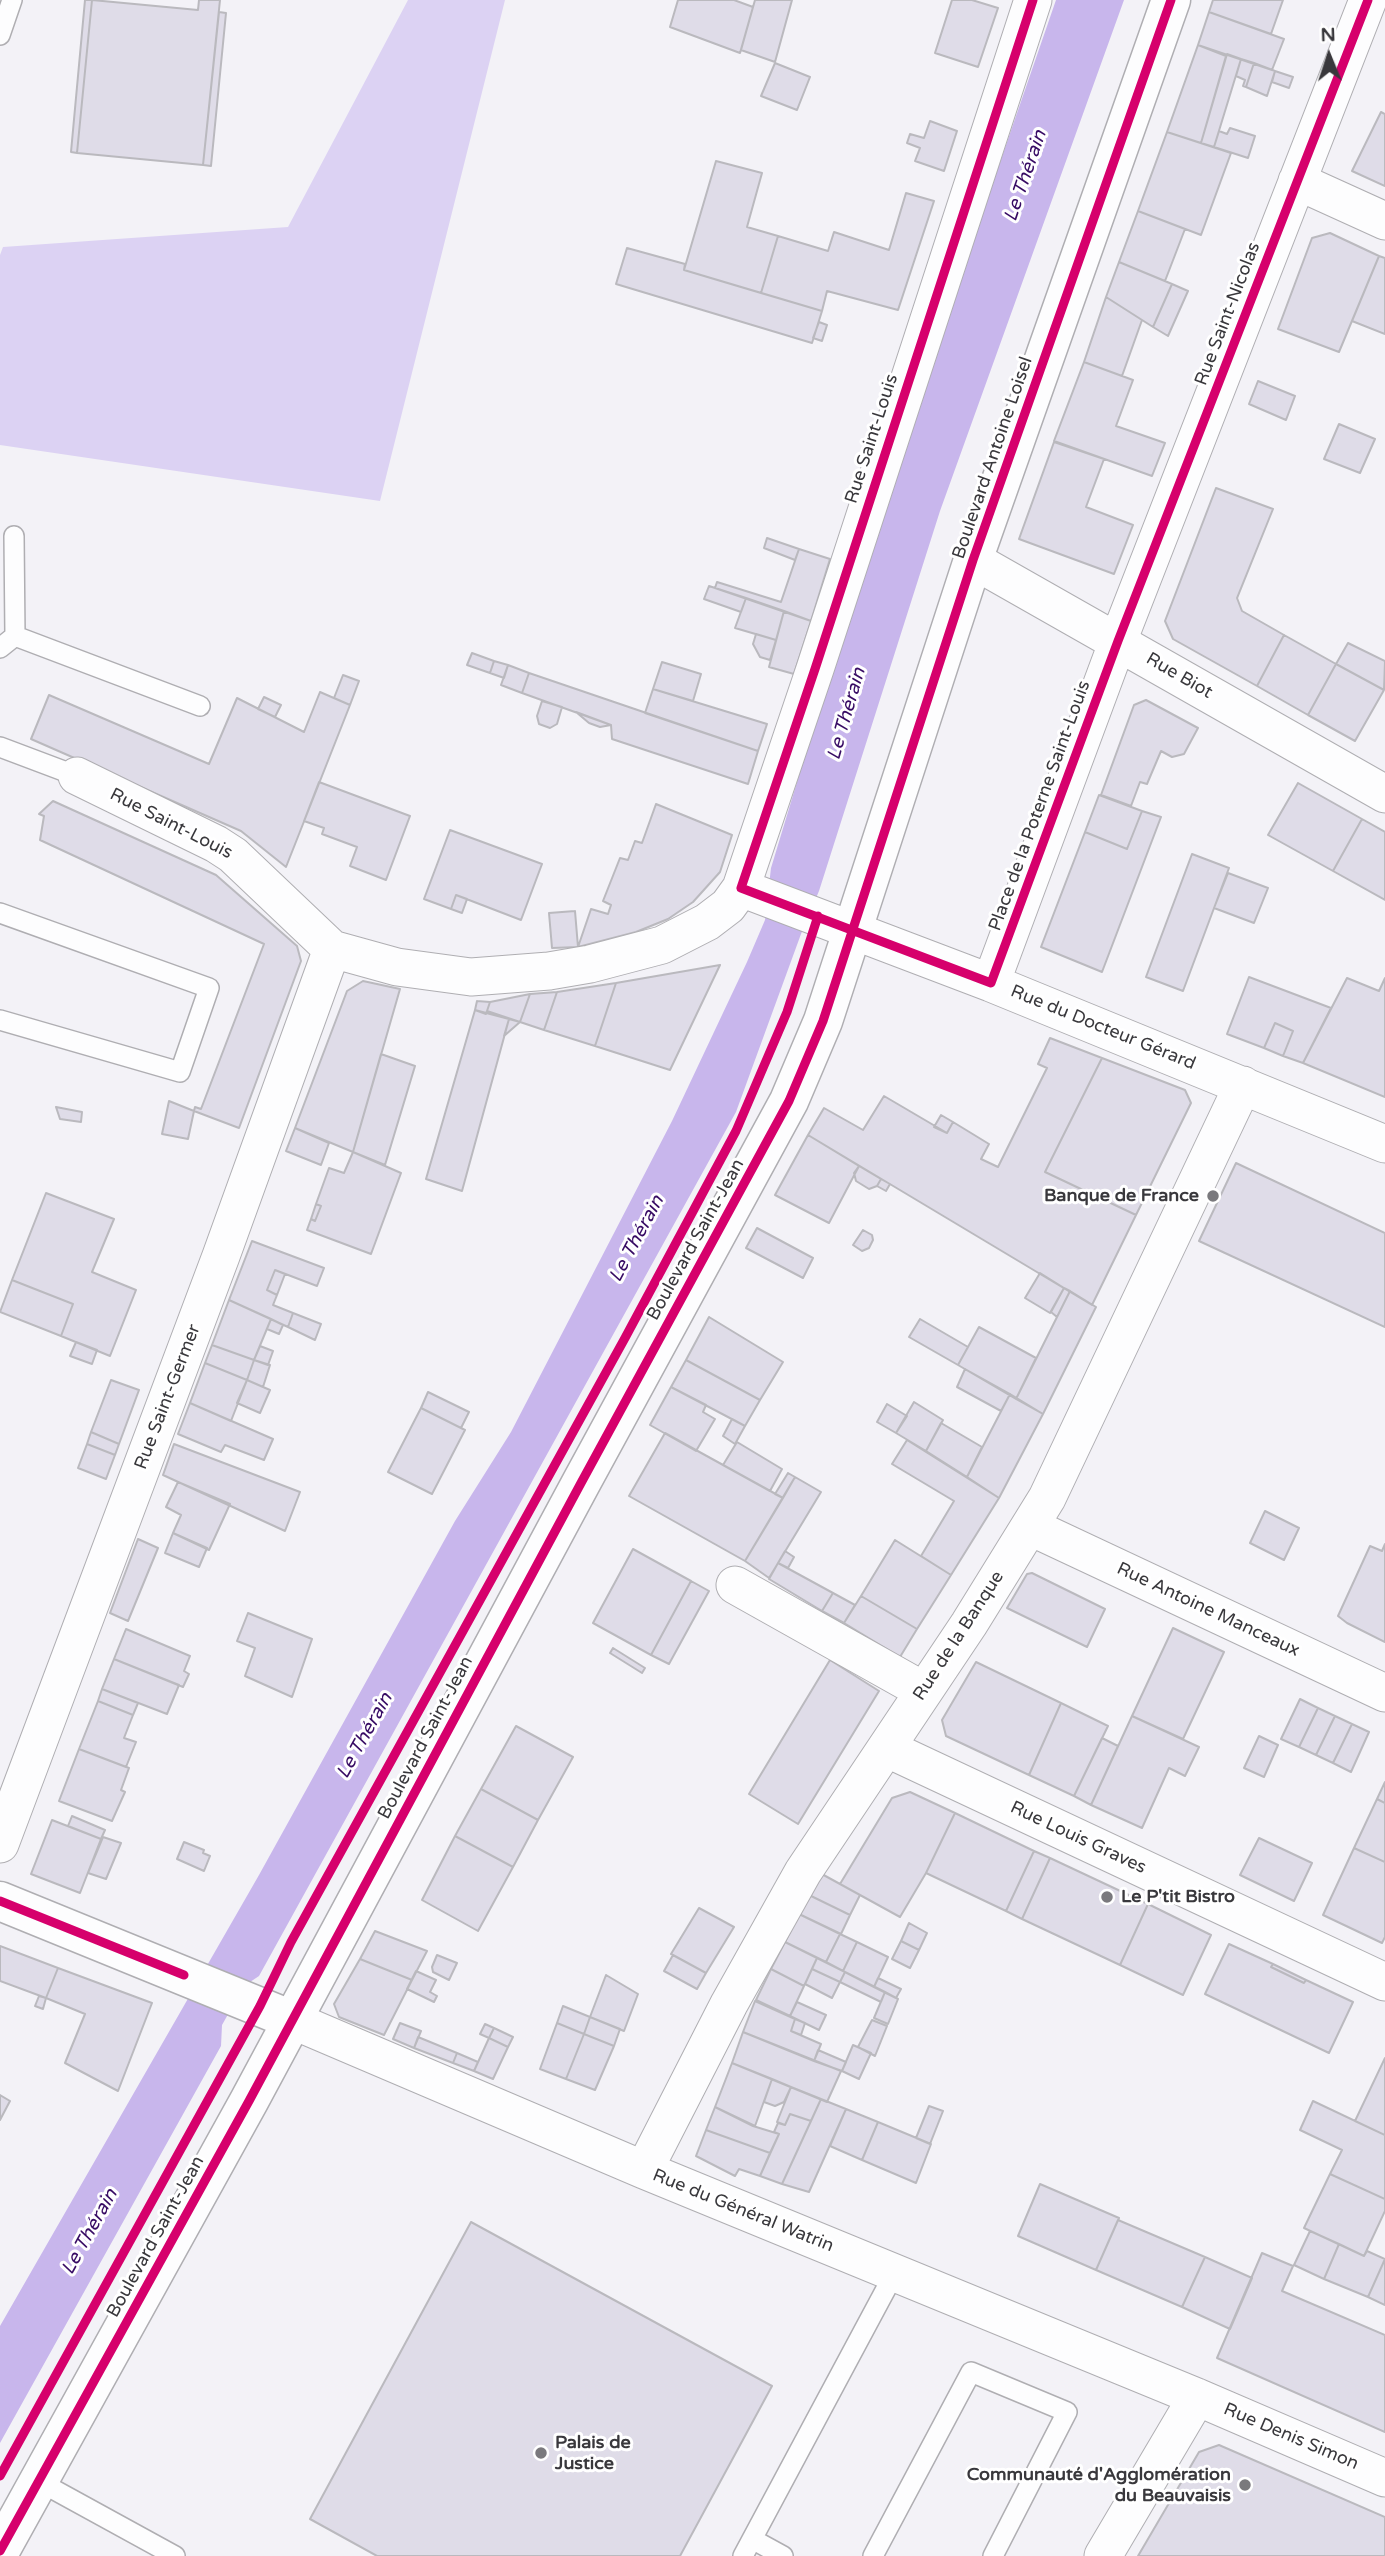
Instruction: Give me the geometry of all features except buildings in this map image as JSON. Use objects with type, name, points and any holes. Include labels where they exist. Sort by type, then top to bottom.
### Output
[{"type":"main road","name":"Boulevard Antoine Loisel","points":[[854,929],[973,560],[1171,0]]},
{"type":"main road","name":"Boulevard Saint-Jean","points":[[0,2551],[40,2482],[276,2013],[789,1101],[823,1021],[854,929]]},
{"type":"main road","points":[[0,1901],[276,2013]]},
{"type":"street","name":"Rue Saint-Louis","points":[[77,776],[216,844],[233,855],[332,949],[397,967],[471,977],[549,971],[627,956],[688,934],[728,906],[741,888],[815,669],[1033,0]]},
{"type":"street","name":"Rue Saint-Nicolas","points":[[1118,640],[1368,0]]},
{"type":"street","points":[[1297,181],[1385,221]]},
{"type":"street","name":"Rue Biot","points":[[973,560],[1385,794]]},
{"type":"street","name":"Place de la Poterne Saint-Louis","points":[[991,983],[1118,640]]},
{"type":"street","name":"Rue du Docteur Gérard","points":[[741,888],[991,983],[1385,1144]]},
{"type":"street","name":"Rue Saint-Germer","points":[[0,1844],[221,1256],[332,949]]},
{"type":"street","name":"Rue de la Banque","points":[[644,2171],[755,1956],[803,1872],[1031,1527],[1243,1085]]},
{"type":"street","name":"Rue Antoine Manceaux","points":[[1031,1527],[1385,1693]]},
{"type":"street","points":[[735,1585],[924,1691]]},
{"type":"street","name":"Rue Louis Graves","points":[[886,1748],[1385,1982]]},
{"type":"street","name":"Rue du Général Watrin","points":[[276,2013],[644,2171],[1197,2397]]},
{"type":"street","points":[[1102,2556],[1197,2397]]},
{"type":"street","name":"Rue Denis Simon","points":[[1197,2397],[1385,2478]]},
{"type":"lane","points":[[0,35],[12,0]]},
{"type":"lane","points":[[14,537],[8,642],[200,706]]},
{"type":"lane","points":[[0,747],[77,776]]},
{"type":"lane","points":[[0,913],[209,988],[180,1072],[0,1020]]},
{"type":"lane","points":[[783,2556],[748,2547],[894,2274]]},
{"type":"lane","points":[[873,2556],[971,2372],[1067,2412],[993,2556]]},
{"type":"lane","points":[[40,2482],[175,2556]]},
{"type":"shaded area","points":[[408,0],[505,0],[380,501],[0,445],[0,255],[3,247],[288,227]]},
{"type":"water","name":"Le Thérain","points":[[1056,0],[1124,0],[940,511],[819,891],[736,1112],[259,1976],[244,1986],[222,2025],[221,2046],[0,2443],[0,2326],[259,1875],[455,1521],[511,1432],[672,1121],[747,962],[765,920],[771,868],[874,528]]},
{"type":"cycle path","points":[[1033,0],[741,888],[991,983],[1118,641],[1368,0]]},
{"type":"cycle path","points":[[0,2551],[249,2101],[789,1101],[823,1021],[973,560],[1171,0]]},
{"type":"cycle path","points":[[0,2476],[260,2006],[291,1942],[625,1338],[736,1131],[787,1012],[818,916]]},
{"type":"cycle path","points":[[0,1901],[184,1975]]},
{"type":"place","name":"Banque de France","points":[[1213,1196]]},
{"type":"place","name":"Le P'tit Bistro","points":[[1107,1897]]},
{"type":"place","name":"Palais de Justice","points":[[541,2453]]},
{"type":"place","name":"Communauté d'Agglomération du Beauvaisis","points":[[1245,2485]]}]
